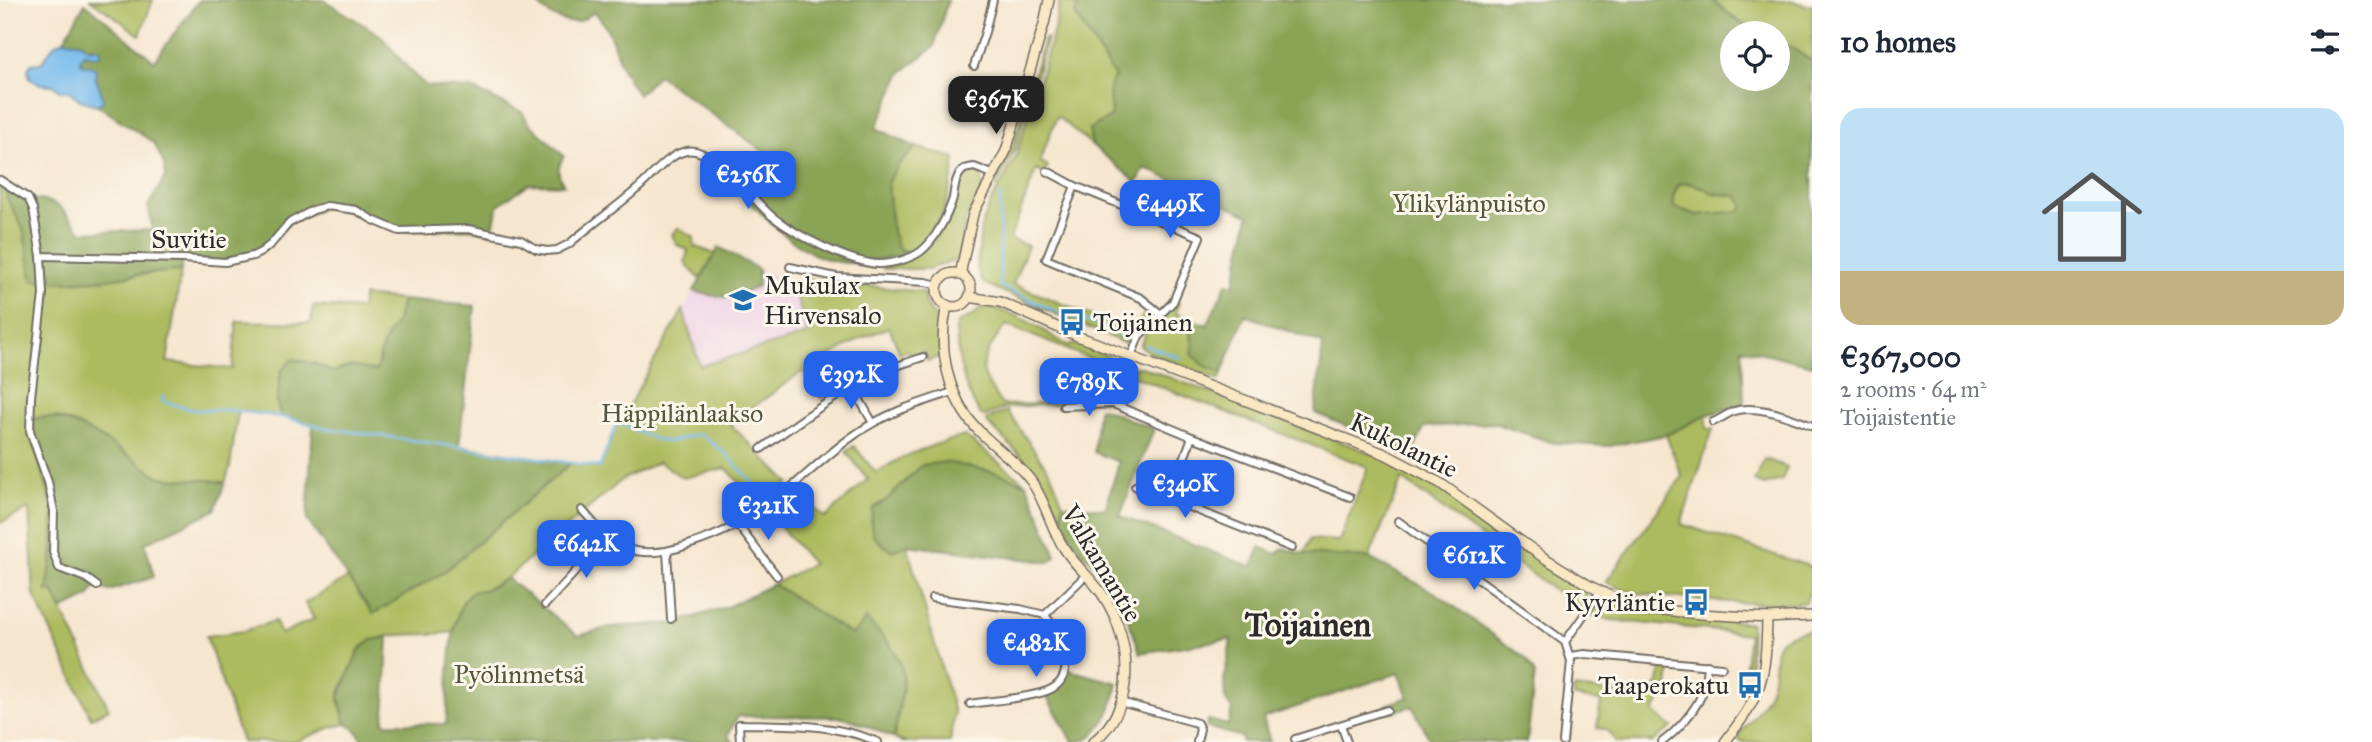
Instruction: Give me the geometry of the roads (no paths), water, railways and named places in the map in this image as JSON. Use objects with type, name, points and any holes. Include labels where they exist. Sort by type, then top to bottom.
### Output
[{"type":"street","points":[[974,66],[993,0]]},
{"type":"street","points":[[960,275],[973,214],[995,175],[1012,135],[1049,0]]},
{"type":"street","name":"Suvitie","points":[[41,256],[225,262],[261,252],[289,223],[327,206],[356,210],[399,231],[452,228],[521,240],[536,249],[558,250],[628,197],[674,157],[696,150],[714,160],[771,215],[791,230],[857,259],[880,264],[898,261],[920,252],[933,238],[947,212],[957,178],[964,169],[974,167],[995,175]]},
{"type":"street","points":[[1047,171],[1075,186],[1200,237],[1173,302],[1143,330],[1114,404]]},
{"type":"street","points":[[0,180],[28,198],[33,209],[41,256],[43,294],[31,397],[30,431],[42,462],[54,511],[53,552],[59,568],[86,578],[97,586]]},
{"type":"street","points":[[1075,186],[1046,259],[1141,298],[1161,314]]},
{"type":"street","points":[[790,267],[836,277],[938,285]]},
{"type":"street","points":[[947,275],[960,275],[969,282],[969,297],[959,306],[947,305],[938,297],[938,285],[947,275]]},
{"type":"street","name":"Kukolantie","points":[[969,297],[1000,302],[1131,357],[1362,444],[1411,467],[1458,495],[1543,558],[1618,600],[1655,610],[1767,618],[1812,616]]},
{"type":"street","name":"Valkamantie","points":[[947,305],[943,340],[953,392],[970,422],[1031,481],[1059,540],[1070,557],[1102,593],[1122,633],[1127,660],[1120,702],[1107,727],[1093,742]]},
{"type":"street","points":[[761,449],[852,386],[879,372],[923,357]]},
{"type":"street","points":[[852,386],[873,423]]},
{"type":"street","points":[[582,510],[607,537],[626,549],[643,552],[667,551],[699,541],[737,524],[779,497],[839,446],[873,423],[911,406],[953,392]]},
{"type":"street","points":[[1063,405],[1114,404],[1192,437],[1350,497]]},
{"type":"street","points":[[1713,422],[1734,411],[1750,410],[1787,416],[1812,426]]},
{"type":"street","points":[[1170,499],[1192,437]]},
{"type":"street","points":[[1135,486],[1292,548]]},
{"type":"street","points":[[1398,521],[1565,642],[1571,656],[1570,693],[1563,742]]},
{"type":"street","points":[[737,524],[776,576]]},
{"type":"street","points":[[545,605],[607,537]]},
{"type":"street","points":[[667,551],[671,620]]},
{"type":"street","points":[[1045,615],[1086,575]]},
{"type":"street","points":[[1565,642],[1600,592]]},
{"type":"street","points":[[932,598],[1020,609],[1045,615],[1055,629],[1065,655],[1064,672],[1057,684],[1044,691],[970,704]]},
{"type":"street","points":[[1725,742],[1748,711],[1759,689],[1765,664],[1767,618]]},
{"type":"street","points":[[1571,656],[1585,654],[1722,667]]},
{"type":"street","points":[[1662,742],[1698,702],[1705,687],[1707,665]]},
{"type":"street","points":[[1120,702],[1197,723],[1200,727],[1197,742]]},
{"type":"street","points":[[1295,739],[1387,709]]},
{"type":"street","points":[[740,742],[739,724],[834,729],[855,733],[878,742]]},
{"type":"street","points":[[1341,725],[1347,742]]},
{"type":"water","points":[[64,40],[82,43],[87,48],[100,49],[101,53],[96,57],[84,53],[80,60],[81,64],[96,70],[95,78],[103,101],[97,105],[80,100],[69,91],[60,91],[53,85],[40,84],[30,79],[28,70],[31,64],[41,63],[55,44]]},
{"type":"waterway","points":[[1000,195],[1000,286],[1062,314],[1096,324],[1126,338]]},
{"type":"waterway","points":[[1145,345],[1181,358]]},
{"type":"waterway","points":[[163,396],[162,401],[193,410],[228,410],[277,416],[326,428],[600,467],[619,423],[654,439],[669,442],[700,434],[724,452],[754,484]]},
{"type":"place","name":"Mukulax Hirvensalo","points":[[743,300]]},
{"type":"place","name":"Toijainen","points":[[1072,322]]},
{"type":"place","name":"Kyyrläntie","points":[[1696,602]]},
{"type":"place","name":"Taaperokatu","points":[[1750,685]]},
{"type":"district","name":"Toijainen","points":[[1308,624]]},
{"type":"park label","name":"Ylikylänpuisto","points":[[1469,203]]},
{"type":"park label","name":"Häppilänlaakso","points":[[682,413]]},
{"type":"park label","name":"Pyölinmetsä","points":[[519,674]]}]
